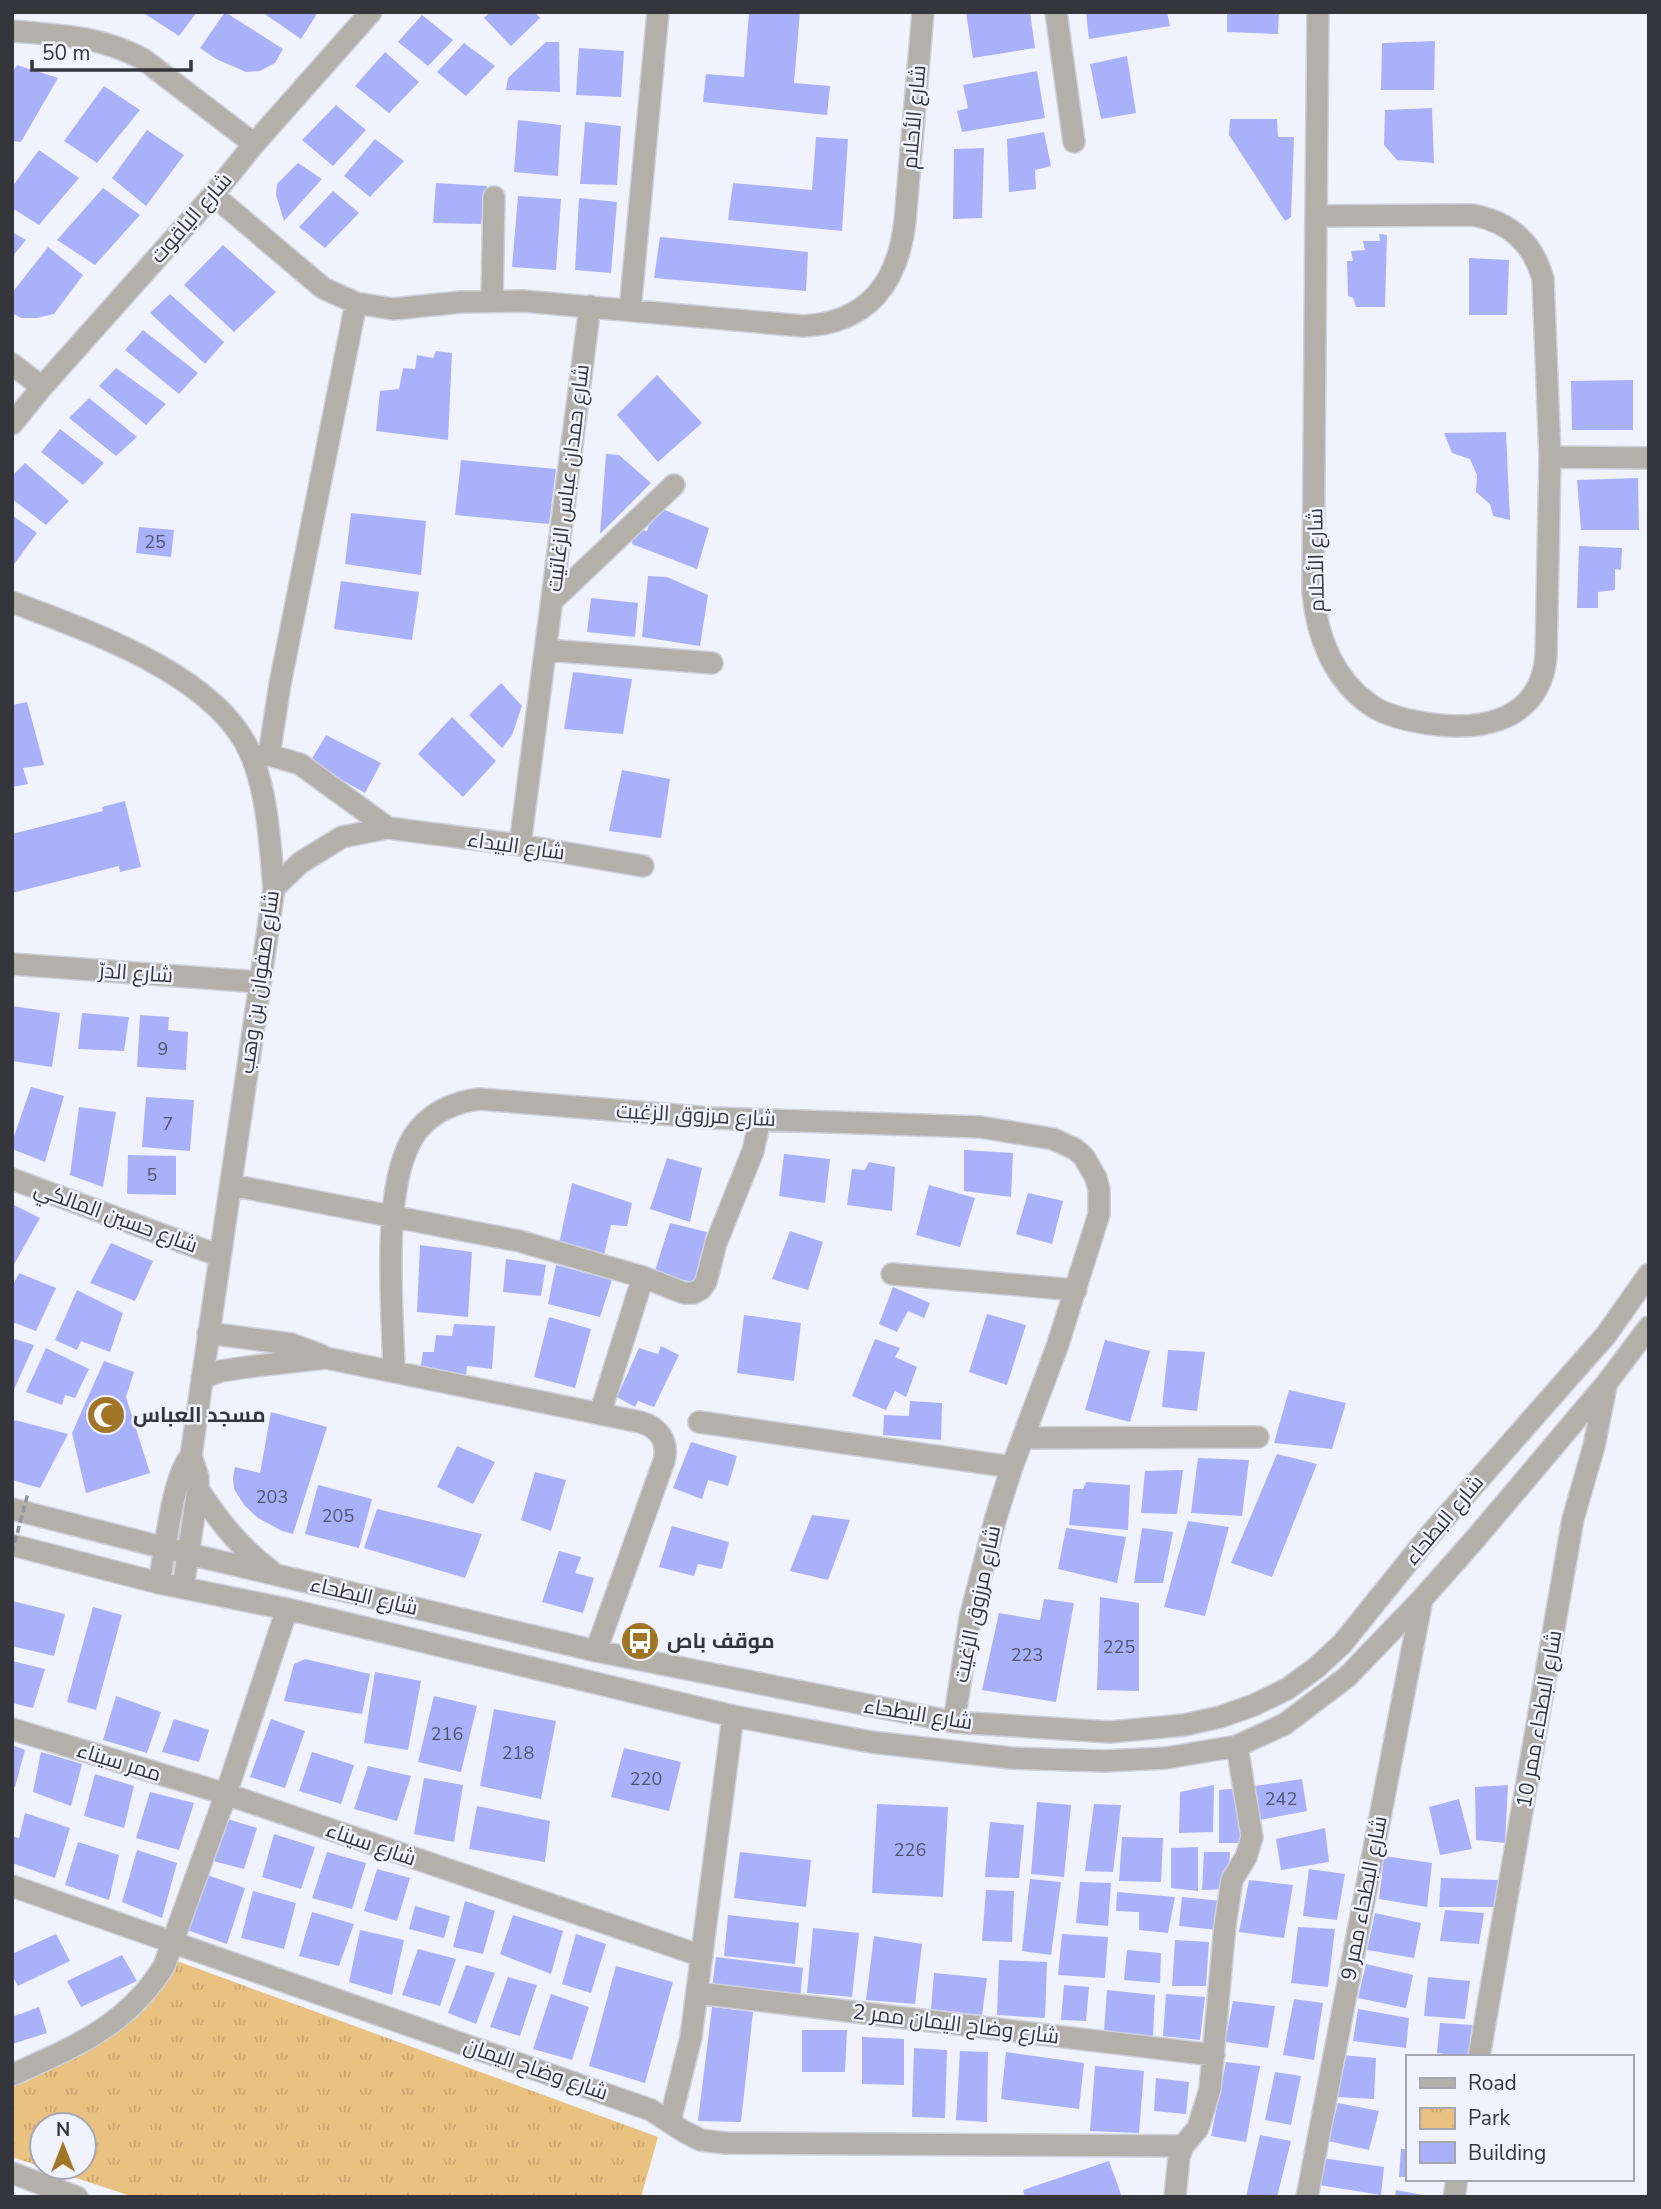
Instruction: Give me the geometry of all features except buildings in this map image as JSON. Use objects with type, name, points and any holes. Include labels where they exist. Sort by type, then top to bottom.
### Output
[{"type":"street","name":"شارع الياقوت","points":[[12,424],[371,12]]},
{"type":"street","points":[[213,195],[308,277],[356,303],[393,309],[492,300],[630,310],[658,12]]},
{"type":"street","name":"شارع الأحلام","points":[[630,310],[803,326],[834,321],[863,307],[886,284],[900,255],[905,221],[923,12]]},
{"type":"street","points":[[1056,12],[1074,142]]},
{"type":"street","points":[[1316,216],[1318,12]]},
{"type":"street","points":[[12,32],[82,38],[124,49],[153,66],[254,144]]},
{"type":"street","points":[[492,300],[494,197]]},
{"type":"street","name":"شارع الأحلام","points":[[1473,215],[1501,223],[1525,241],[1543,279],[1550,457],[1549,589],[1545,668],[1529,700],[1511,715],[1500,720],[1468,726],[1428,724],[1371,706],[1351,687],[1334,665],[1322,639],[1315,612],[1316,216],[1473,215]]},
{"type":"street","points":[[260,755],[276,708],[356,303]]},
{"type":"street","name":"شارع حمدان عباس الزغاتيت","points":[[520,845],[590,306]]},
{"type":"street","points":[[12,364],[42,387]]},
{"type":"street","points":[[1550,457],[1648,458]]},
{"type":"street","points":[[552,601],[674,485]]},
{"type":"street","name":"شارع صفوان بن وهب","points":[[12,602],[105,637],[190,685],[221,712],[260,755],[274,888],[191,1456],[198,1477],[198,1489],[183,1588]]},
{"type":"street","points":[[546,650],[712,663]]},
{"type":"street","name":"شارع البيداء","points":[[260,755],[300,764],[388,828]]},
{"type":"street","name":"شارع البيداء","points":[[274,888],[300,863],[342,837],[388,828],[520,845],[643,866]]},
{"type":"street","name":"شارع الدرّ","points":[[12,964],[260,982]]},
{"type":"street","name":"شارع مرزوق الزغيت","points":[[394,1372],[393,1216],[399,1176],[413,1137],[438,1112],[464,1101],[493,1099],[760,1120],[960,1126],[1011,1131],[1064,1143],[1084,1157],[1096,1178],[1099,1214],[1076,1290],[1012,1467],[973,1605],[964,1723],[971,1755]]},
{"type":"street","points":[[231,1185],[519,1241],[688,1293],[697,1292],[704,1286],[716,1243],[746,1171],[760,1120]]},
{"type":"street","name":"شارع حسين المالكي","points":[[12,1179],[220,1256]]},
{"type":"street","points":[[892,1273],[1076,1290]]},
{"type":"street","name":"شارع البطحاء","points":[[12,1509],[278,1576],[596,1651],[964,1723],[1073,1731],[1147,1730],[1220,1717],[1254,1706],[1287,1689],[1316,1668],[1342,1644],[1437,1526],[1606,1335],[1649,1274]]},
{"type":"street","points":[[600,1415],[643,1277]]},
{"type":"street","name":"شارع البطحاء","points":[[12,1545],[159,1583],[287,1609],[733,1716],[871,1742],[971,1755],[1116,1760],[1166,1758],[1237,1746],[1285,1724],[1347,1677],[1422,1599],[1606,1384],[1649,1327]]},
{"type":"street","points":[[208,1333],[300,1346],[326,1358]]},
{"type":"street","points":[[202,1378],[220,1371],[326,1358],[654,1427],[663,1439],[665,1447],[661,1469],[596,1651]]},
{"type":"street","name":"شارع البطحاء ممر 10","points":[[1479,2055],[1573,1519],[1594,1446],[1606,1384]]},
{"type":"street","points":[[699,1422],[1012,1467]]},
{"type":"street","points":[[1023,1438],[1258,1437]]},
{"type":"street","name":"شارع صفوان بن وهب","points":[[159,1583],[178,1481],[185,1462],[191,1456]]},
{"type":"street","points":[[198,1489],[235,1540],[248,1554],[278,1576]]},
{"type":"street","name":"شارع البطحاء ممر 9","points":[[1307,2197],[1422,1599]]},
{"type":"street","points":[[12,2075],[73,2047],[116,2021],[150,1987],[164,1966],[226,1794],[287,1609]]},
{"type":"street","points":[[670,2121],[691,2037],[733,1716]]},
{"type":"street","name":"ممر سيناء","points":[[12,1729],[226,1794]]},
{"type":"street","points":[[1175,2197],[1177,2167],[1183,2146],[1198,2127],[1210,2089],[1225,1925],[1232,1880],[1251,1848],[1252,1837],[1237,1746]]},
{"type":"street","name":"شارع سيناء","points":[[226,1794],[702,1956]]},
{"type":"street","name":"شارع وضاح اليمان","points":[[12,1886],[651,2109],[683,2132],[701,2140],[724,2143],[1183,2146]]},
{"type":"street","name":"شارع وضاح اليمان ممر 2","points":[[697,1993],[1214,2056]]},
{"type":"street","points":[[12,2173],[78,2197]]},
{"type":"path","points":[[12,1553],[28,1493]]},
{"type":"green space","points":[[177,1961],[658,2137],[641,2197],[134,2197],[85,2181],[98,2181],[98,2111],[28,2111],[28,2162],[12,2157],[12,2082],[137,1999]]},
{"type":"place","name":"مسجد العباس","points":[[106,1415]]},
{"type":"place","name":"موقف باص","points":[[640,1641]]}]
